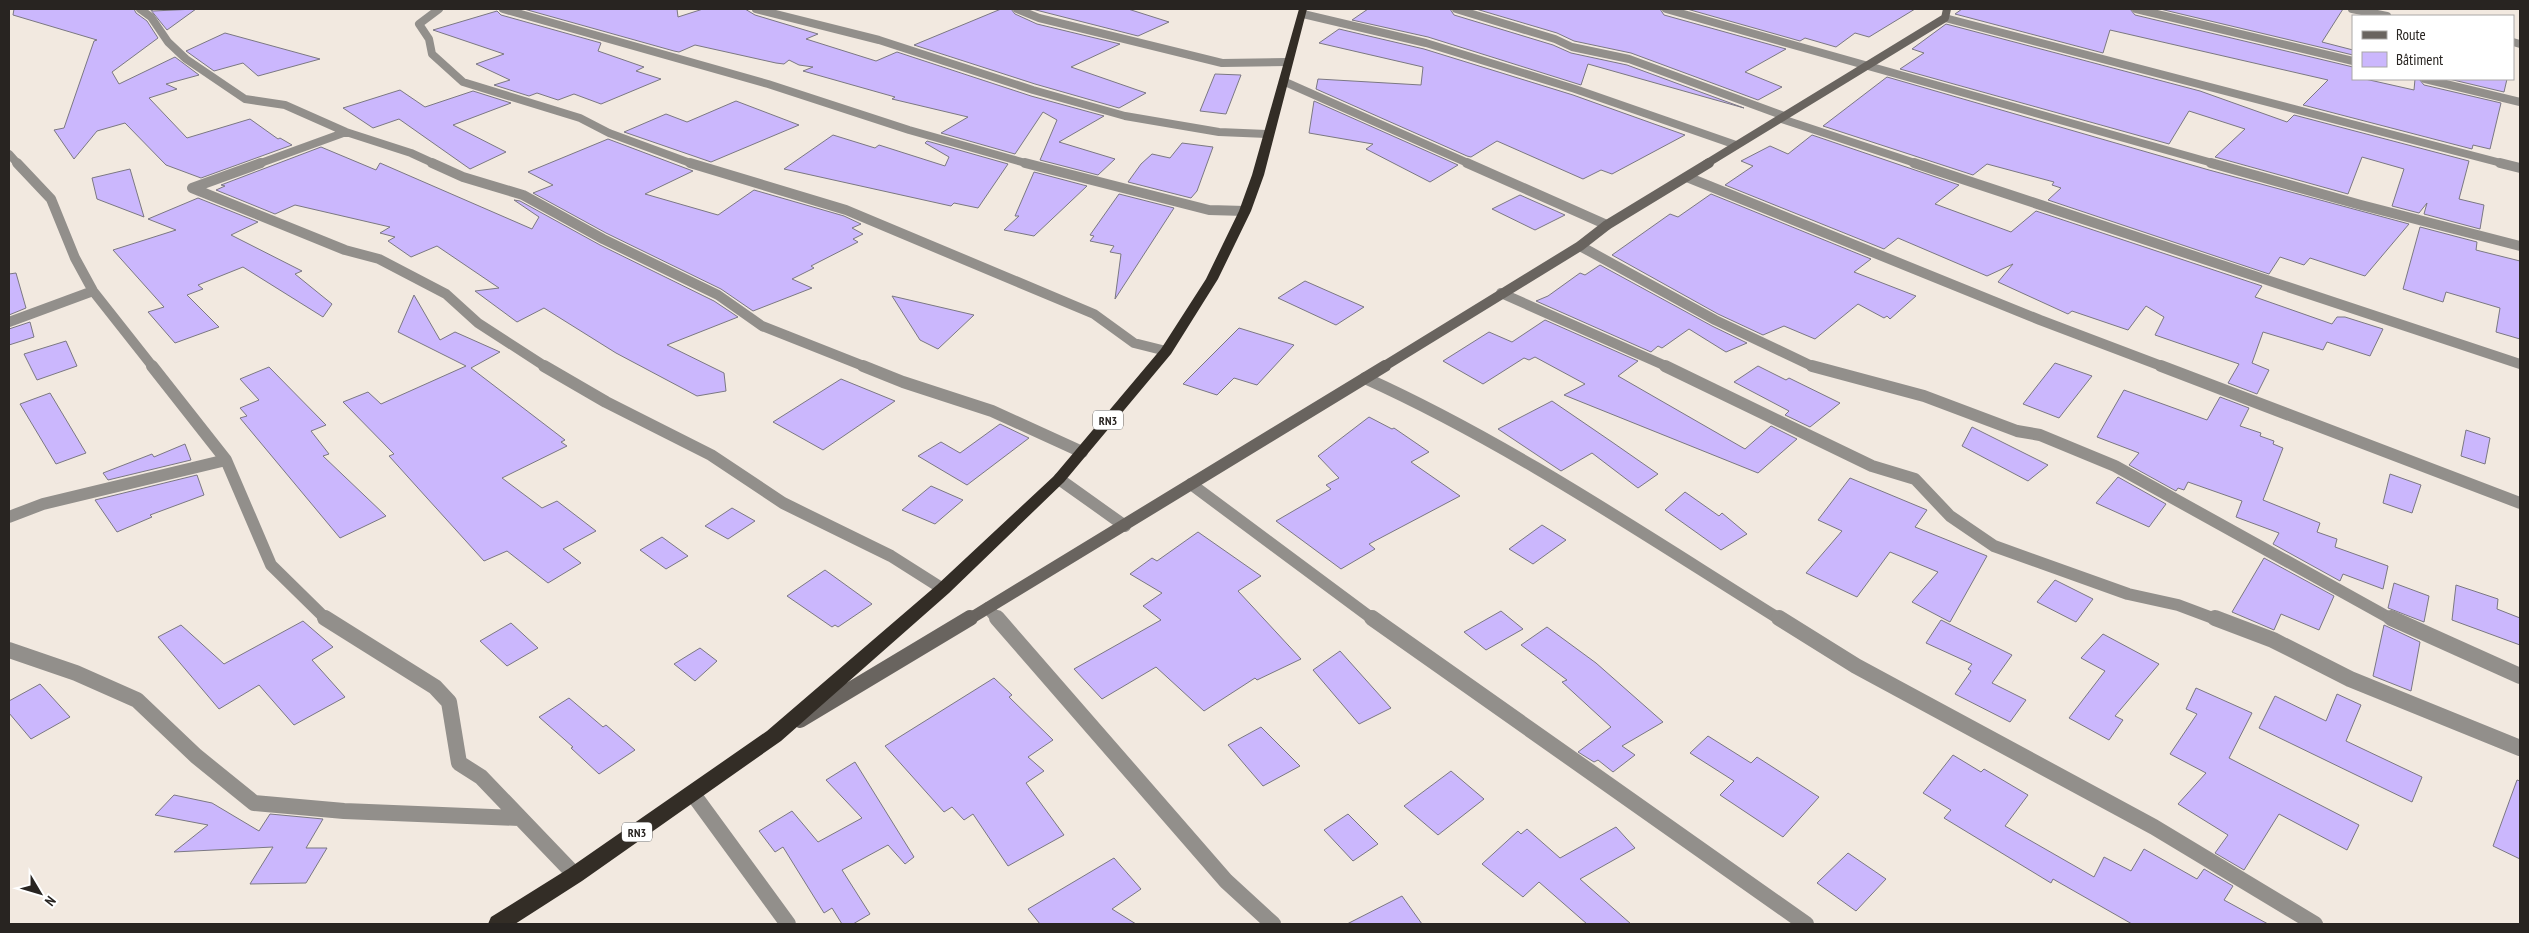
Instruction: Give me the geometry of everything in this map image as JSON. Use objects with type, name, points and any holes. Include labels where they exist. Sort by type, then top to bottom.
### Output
[{"type":"highway","name":"RN3","points":[[498,924],[575,875],[774,736],[943,589],[1059,479],[1166,351],[1212,279],[1245,211],[1258,175],[1267,134],[1303,11]]},
{"type":"street","points":[[140,9],[151,17],[168,42],[186,59],[245,99],[285,105],[346,132],[411,153],[463,176],[523,195],[603,239],[718,295],[762,326],[894,378],[992,412],[1082,452]]},
{"type":"street","points":[[439,9],[419,24],[429,39],[432,54],[463,82],[580,118],[609,133],[715,172],[846,210],[1094,314],[1134,343],[1166,351]]},
{"type":"street","points":[[502,9],[768,84],[909,130],[1085,180],[1209,210],[1245,211]]},
{"type":"street","points":[[756,9],[895,45],[1006,82],[1120,114],[1223,134],[1267,134]]},
{"type":"street","points":[[1017,9],[1039,18],[1222,63],[1287,62]]},
{"type":"street","points":[[1456,9],[1555,39],[1572,47],[1629,59],[1782,117],[2520,364]]},
{"type":"street","points":[[1666,9],[1868,64],[2361,205],[2520,246]]},
{"type":"street","points":[[2136,9],[2352,61]]},
{"type":"street","points":[[2352,9],[2382,15]]},
{"type":"street","points":[[1303,11],[1436,46],[1575,89],[1736,145]]},
{"type":"street","points":[[774,736],[1125,526],[1580,246],[1607,225],[1868,64],[1946,13],[2520,168]]},
{"type":"street","points":[[2429,80],[2520,102]]},
{"type":"street","points":[[1283,82],[1607,225]]},
{"type":"street","points":[[346,132],[192,188],[345,250],[379,259],[446,294],[478,323],[525,355],[606,402],[711,455],[783,503],[891,556],[943,589]]},
{"type":"street","points":[[9,154],[50,199],[75,258],[93,292],[226,460],[271,565],[331,624],[435,687],[449,702],[459,763],[481,777],[575,875]]},
{"type":"street","points":[[1687,177],[2040,320],[2520,503]]},
{"type":"street","points":[[1580,246],[1715,320],[1820,370],[1924,396],[2017,431],[2040,435],[2115,466],[2376,612],[2520,676]]},
{"type":"street","points":[[9,322],[93,292]]},
{"type":"street","points":[[1501,293],[1654,360],[1872,466],[1915,479],[1950,516],[1994,546],[2128,594],[2178,605],[2273,640],[2350,679],[2520,748]]},
{"type":"street","points":[[1366,378],[1407,397],[1547,476],[1856,666],[2154,827],[2315,924]]},
{"type":"street","points":[[9,517],[43,504],[226,460]]},
{"type":"street","points":[[1059,479],[1125,526]]},
{"type":"street","points":[[1191,484],[1350,603],[1806,924]]},
{"type":"street","points":[[988,608],[1226,881],[1273,924]]},
{"type":"street","points":[[9,650],[76,673],[137,700],[196,756],[254,803],[344,811],[519,818]]},
{"type":"street","points":[[693,794],[788,924]]},
{"type":"building","points":[[14,9],[134,9],[136,13],[147,21],[158,38],[112,72],[119,84],[175,57],[199,75],[166,84],[177,89],[149,98],[187,138],[250,119],[278,139],[280,138],[292,145],[201,178],[166,165],[125,123],[97,131],[74,159],[54,130],[64,128],[94,41],[97,40],[13,15]]},
{"type":"building","points":[[150,9],[153,11],[196,9],[167,30]]},
{"type":"building","points":[[524,9],[677,9],[678,17],[703,9],[745,9],[755,15],[818,34],[806,39],[876,61],[897,52],[1031,96],[1104,116],[1059,142],[1115,159],[1098,175],[1040,160],[1057,120],[1043,112],[1015,154],[941,133],[968,117],[892,99],[895,97],[803,71],[813,67],[799,65],[789,60],[784,64],[776,63],[695,45],[679,52],[674,51]]},
{"type":"building","points":[[1001,9],[1011,9],[1015,14],[1037,24],[1120,44],[1071,67],[1146,93],[1119,108],[1035,84],[914,45]]},
{"type":"building","points":[[1032,9],[1128,9],[1169,22],[1138,36]]},
{"type":"building","points":[[1368,9],[1450,9],[1454,15],[1553,45],[1571,53],[1627,65],[1744,108],[1588,64],[1581,85],[1428,37],[1352,20]]},
{"type":"building","points":[[1476,9],[1660,9],[1664,15],[1786,49],[1745,72],[1782,87],[1758,100],[1631,53],[1574,41],[1557,33]]},
{"type":"building","points":[[1687,9],[1915,9],[1869,37],[1855,33],[1836,47],[1805,38],[1800,41]]},
{"type":"building","points":[[1962,9],[2130,9],[2135,15],[2352,67],[2352,80],[2369,80],[2414,90],[2415,80],[2420,80],[2424,85],[2501,103],[2490,149],[2473,145],[2472,149],[2303,105],[2328,80],[2110,30],[2103,53],[1955,14]]},
{"type":"building","points":[[2160,9],[2343,9],[2322,42],[2352,50],[2352,55]]},
{"type":"building","points":[[497,11],[501,15],[601,43],[598,51],[644,67],[636,71],[661,79],[601,104],[574,94],[558,100],[537,93],[529,96],[494,85],[510,80],[476,64],[504,54],[433,30]]},
{"type":"building","points":[[1946,24],[2200,91],[2287,122],[2294,115],[2469,161],[2459,199],[2484,205],[2480,229],[2424,214],[2427,203],[2419,213],[2392,206],[2404,169],[2362,157],[2348,194],[2215,157],[2245,129],[2189,111],[2169,144],[1900,69],[1924,53],[1912,49]]},
{"type":"building","points":[[1339,29],[1424,49],[1573,95],[1685,135],[1612,174],[1601,170],[1583,179],[1497,141],[1471,157],[1467,156],[1316,89],[1318,79],[1421,85],[1423,67],[1319,43]]},
{"type":"building","points":[[225,33],[320,59],[258,76],[243,63],[214,71],[186,51]]},
{"type":"building","points":[[1215,74],[1241,75],[1226,114],[1200,111]]},
{"type":"building","points":[[1887,77],[2209,170],[2409,224],[2365,276],[2310,258],[2304,265],[2280,257],[2269,274],[2048,200],[2061,188],[2052,185],[2054,182],[1987,164],[1973,175],[1823,126]]},
{"type":"building","points":[[2453,80],[2507,80],[2504,92]]},
{"type":"building","points":[[400,90],[425,107],[473,91],[511,103],[453,125],[506,152],[470,169],[399,119],[373,128],[343,108]]},
{"type":"building","points":[[736,101],[799,125],[711,162],[624,132],[666,114],[687,122]]},
{"type":"building","points":[[1314,101],[1458,165],[1430,182],[1366,149],[1373,144],[1309,133]]},
{"type":"building","points":[[833,135],[875,148],[879,145],[945,166],[949,157],[925,143],[927,141],[1008,164],[978,208],[954,203],[951,206],[784,169]]},
{"type":"building","points":[[1812,135],[1959,185],[1935,204],[2011,232],[2036,211],[2262,286],[2255,297],[2332,324],[2337,317],[2345,317],[2383,329],[2370,356],[2327,342],[2323,350],[2263,332],[2252,363],[2269,370],[2257,394],[2228,383],[2239,364],[2155,335],[2164,317],[2146,306],[2128,330],[2072,311],[2068,314],[1998,282],[2013,264],[1987,276],[1898,238],[1884,249],[1725,185],[1753,166],[1741,161],[1770,146],[1788,154]]},
{"type":"building","points":[[608,139],[693,171],[645,194],[718,215],[754,190],[844,216],[861,224],[852,228],[863,234],[853,239],[858,242],[811,266],[814,268],[792,279],[812,288],[753,311],[721,289],[606,233],[533,193],[553,185],[528,172]]},
{"type":"building","points":[[1182,143],[1213,147],[1197,191],[1191,198],[1128,182],[1141,164],[1152,154],[1170,158]]},
{"type":"building","points":[[321,147],[376,170],[380,163],[532,229],[539,217],[514,200],[520,201],[600,245],[714,301],[738,317],[667,345],[724,373],[726,391],[697,396],[616,353],[544,308],[517,322],[475,291],[499,288],[437,246],[411,257],[388,241],[395,237],[380,233],[390,227],[295,205],[275,214],[216,190],[225,186],[221,185]]},
{"type":"building","points":[[130,169],[144,217],[97,199],[92,178]]},
{"type":"building","points":[[1034,172],[1087,186],[1034,236],[1004,230],[1019,216],[1015,216]]},
{"type":"building","points":[[1119,194],[1174,208],[1115,299],[1121,254],[1110,252],[1114,246],[1090,241],[1094,236],[1090,235]]},
{"type":"building","points":[[1711,194],[1871,259],[1854,272],[1916,296],[1890,319],[1887,316],[1884,318],[1858,304],[1815,339],[1784,326],[1763,335],[1718,314],[1612,255],[1670,214],[1678,217]]},
{"type":"building","points":[[1520,195],[1565,215],[1535,230],[1492,209]]},
{"type":"building","points":[[198,198],[258,222],[231,235],[302,271],[295,274],[332,304],[323,317],[243,267],[198,285],[203,289],[187,295],[219,327],[175,343],[148,312],[164,307],[113,250],[176,230],[148,219]]},
{"type":"building","points":[[2420,227],[2477,242],[2476,250],[2520,261],[2520,339],[2496,332],[2500,308],[2446,292],[2443,302],[2403,289]]},
{"type":"building","points":[[1600,265],[1747,343],[1726,352],[1689,329],[1662,348],[1658,346],[1651,352],[1536,301],[1548,296],[1580,273],[1585,275]]},
{"type":"building","points":[[16,273],[26,308],[9,315],[9,274]]},
{"type":"building","points":[[1305,281],[1364,307],[1336,325],[1278,298]]},
{"type":"building","points":[[414,295],[440,340],[455,332],[500,352],[471,368],[565,440],[561,442],[567,446],[502,478],[542,508],[557,501],[596,531],[563,549],[581,563],[548,583],[507,551],[484,561],[389,456],[394,454],[343,402],[368,392],[381,404],[466,366],[398,332]]},
{"type":"building","points":[[892,296],[974,315],[938,349],[920,340]]},
{"type":"building","points":[[1545,320],[1638,361],[1618,376],[1745,449],[1771,426],[1797,439],[1758,473],[1564,395],[1585,384],[1535,357],[1529,360],[1524,358],[1483,384],[1443,361],[1489,332],[1512,342]]},
{"type":"building","points":[[30,322],[34,337],[9,345],[9,329]]},
{"type":"building","points":[[1239,328],[1294,345],[1257,385],[1234,378],[1217,395],[1183,384]]},
{"type":"building","points":[[66,341],[77,366],[37,380],[24,354]]},
{"type":"building","points":[[2055,363],[2092,376],[2059,418],[2023,404]]},
{"type":"building","points":[[1758,366],[1786,380],[1789,378],[1840,403],[1810,427],[1785,415],[1789,411],[1734,382]]},
{"type":"building","points":[[269,367],[326,425],[311,431],[329,454],[323,456],[386,516],[340,538],[240,418],[247,416],[240,408],[259,400],[240,379]]},
{"type":"building","points":[[841,379],[895,401],[823,450],[773,422]]},
{"type":"building","points":[[2124,390],[2207,420],[2220,397],[2249,408],[2240,426],[2261,433],[2260,436],[2274,441],[2273,444],[2283,448],[2263,500],[2320,523],[2317,532],[2337,539],[2335,547],[2388,566],[2383,589],[2343,574],[2340,581],[2273,544],[2279,533],[2236,517],[2242,501],[2188,482],[2184,490],[2178,488],[2176,491],[2129,465],[2139,453],[2097,437]]},
{"type":"building","points":[[50,393],[86,453],[56,464],[20,404]]},
{"type":"building","points":[[1552,401],[1658,474],[1638,488],[1592,453],[1561,471],[1498,429]]},
{"type":"building","points":[[1369,417],[1392,429],[1394,428],[1429,452],[1411,462],[1460,496],[1369,544],[1375,549],[1341,569],[1276,521],[1331,489],[1326,485],[1339,478],[1318,456]]},
{"type":"building","points":[[1000,424],[1029,438],[967,485],[918,456],[941,442],[960,453]]},
{"type":"building","points":[[1972,427],[2048,465],[2028,481],[1962,446]]},
{"type":"building","points":[[2466,430],[2490,438],[2485,464],[2461,456]]},
{"type":"building","points":[[185,444],[191,460],[108,480],[103,473],[152,454],[154,457]]},
{"type":"building","points":[[2390,474],[2421,485],[2412,513],[2383,503]]},
{"type":"building","points":[[197,475],[204,495],[150,515],[152,517],[117,532],[95,500]]},
{"type":"building","points":[[2118,477],[2166,504],[2149,527],[2096,503]]},
{"type":"building","points":[[1850,478],[1927,510],[1915,527],[1987,556],[1950,622],[1912,602],[1938,572],[1890,552],[1857,597],[1806,573],[1842,531],[1818,520]]},
{"type":"building","points":[[931,486],[963,500],[935,524],[902,510]]},
{"type":"building","points":[[1685,492],[1719,516],[1722,513],[1747,534],[1721,550],[1665,510]]},
{"type":"building","points":[[732,508],[755,521],[728,539],[705,526]]},
{"type":"building","points":[[1542,525],[1566,540],[1533,564],[1509,549]]},
{"type":"building","points":[[1198,532],[1261,576],[1238,591],[1301,659],[1257,680],[1255,678],[1204,711],[1156,667],[1102,699],[1074,669],[1161,620],[1143,606],[1162,593],[1130,574],[1152,558],[1157,561]]},
{"type":"building","points":[[662,537],[688,556],[666,569],[640,550]]},
{"type":"building","points":[[2264,558],[2334,596],[2319,630],[2281,614],[2274,630],[2232,612]]},
{"type":"building","points":[[825,570],[872,604],[838,627],[835,625],[832,627],[787,596]]},
{"type":"building","points":[[2055,580],[2093,599],[2076,622],[2037,602]]},
{"type":"building","points":[[2394,583],[2429,596],[2424,622],[2388,608]]},
{"type":"building","points":[[2456,585],[2498,599],[2497,609],[2520,618],[2520,645],[2452,620]]},
{"type":"building","points":[[1501,611],[1523,629],[1486,650],[1464,632]]},
{"type":"building","points":[[1941,620],[2012,655],[1992,683],[2026,700],[2010,722],[1955,694],[1971,671],[1968,669],[1972,664],[1926,643]]},
{"type":"building","points":[[303,621],[333,647],[312,660],[345,697],[294,725],[259,685],[219,709],[158,637],[181,625],[224,664]]},
{"type":"building","points":[[511,623],[538,648],[507,666],[480,641]]},
{"type":"building","points":[[2384,625],[2420,642],[2411,691],[2373,676]]},
{"type":"building","points":[[1547,627],[1596,663],[1663,722],[1622,746],[1635,755],[1613,772],[1598,760],[1594,762],[1578,752],[1611,727],[1562,682],[1567,680],[1521,645]]},
{"type":"building","points":[[2103,634],[2159,664],[2115,716],[2123,720],[2109,740],[2069,718],[2105,671],[2081,658]]},
{"type":"building","points":[[700,648],[717,661],[695,681],[674,664]]},
{"type":"building","points":[[1340,651],[1391,708],[1359,724],[1313,670]]},
{"type":"building","points":[[994,678],[1012,695],[1009,697],[1053,740],[1028,757],[1044,771],[1026,783],[1064,835],[1008,866],[973,814],[964,820],[952,807],[944,812],[885,746]]},
{"type":"building","points":[[40,684],[70,717],[31,739],[9,713],[9,701]]},
{"type":"building","points":[[2196,688],[2252,713],[2229,758],[2359,825],[2347,850],[2279,814],[2244,870],[2215,853],[2228,835],[2178,804],[2206,773],[2170,754],[2197,714],[2186,709]]},
{"type":"building","points":[[2337,694],[2361,705],[2346,741],[2422,777],[2412,802],[2259,728],[2275,696],[2326,721]]},
{"type":"building","points":[[569,698],[603,727],[606,725],[635,750],[599,774],[571,748],[573,747],[539,717]]},
{"type":"building","points":[[1261,727],[1300,766],[1263,786],[1228,745]]},
{"type":"building","points":[[1708,736],[1751,763],[1757,757],[1819,797],[1783,837],[1720,795],[1734,781],[1690,753]]},
{"type":"building","points":[[1953,755],[1981,772],[1984,769],[2028,795],[2005,826],[2094,877],[2104,857],[2131,871],[2144,849],[2197,879],[2204,869],[2233,886],[2224,900],[2268,924],[2132,924],[2053,879],[2051,883],[1944,818],[1951,810],[1923,793]]},
{"type":"building","points":[[855,762],[914,857],[905,864],[888,845],[842,870],[870,914],[853,924],[842,924],[832,908],[824,913],[783,847],[775,852],[759,831],[792,811],[818,842],[862,818],[826,780]]},
{"type":"building","points":[[1451,771],[1484,799],[1438,835],[1404,806]]},
{"type":"building","points":[[2517,780],[2520,781],[2520,859],[2493,846]]},
{"type":"building","points":[[174,795],[212,803],[259,831],[270,814],[323,819],[306,848],[327,848],[306,883],[250,884],[273,847],[174,852],[208,825],[155,815]]},
{"type":"building","points":[[1348,814],[1378,844],[1353,861],[1324,830]]},
{"type":"building","points":[[1616,827],[1635,848],[1580,879],[1631,924],[1587,924],[1539,882],[1523,897],[1482,864],[1518,831],[1521,834],[1527,829],[1560,858]]},
{"type":"building","points":[[1848,853],[1886,879],[1856,911],[1817,883]]},
{"type":"building","points":[[1114,858],[1141,889],[1112,909],[1136,924],[1040,924],[1028,909]]},
{"type":"building","points":[[1402,896],[1422,924],[1347,924]]}]
